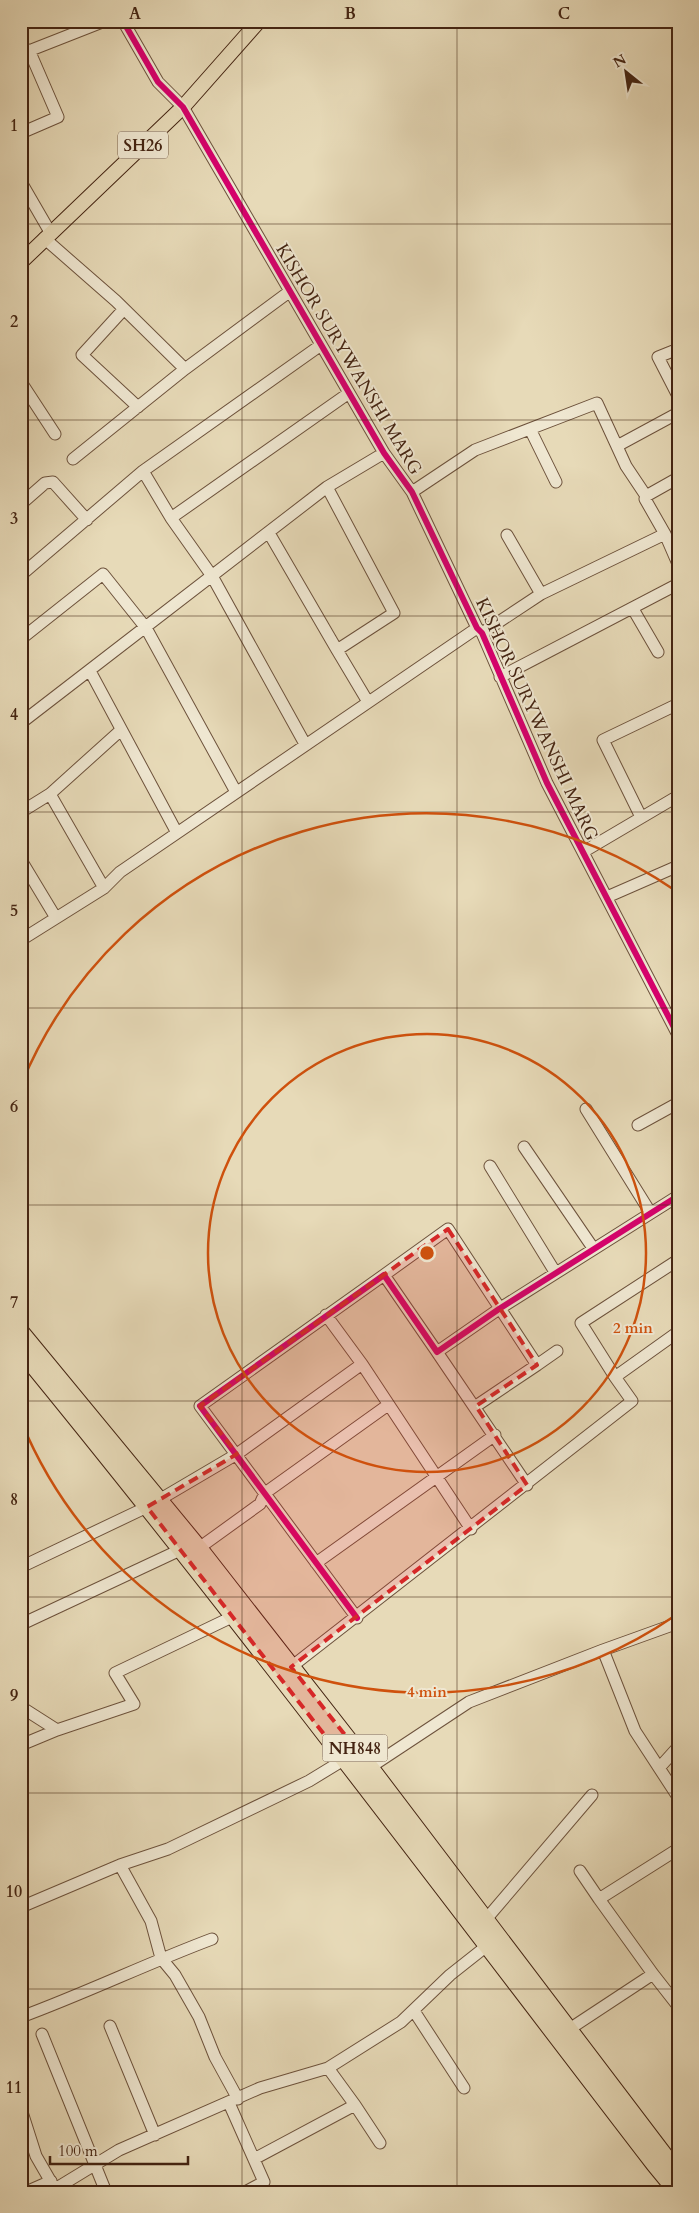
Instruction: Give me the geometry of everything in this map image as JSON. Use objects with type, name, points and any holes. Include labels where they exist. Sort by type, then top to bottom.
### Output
[{"type":"highway","name":"NH848","points":[[21,1332],[154,1504],[180,1550],[232,1617],[285,1672]]},
{"type":"highway","name":"NH848","points":[[21,1351],[154,1504],[199,1548],[285,1672],[364,1772],[480,1925],[568,2030],[677,2169]]},
{"type":"highway","name":"NH848","points":[[493,1941],[654,2164],[677,2192]]},
{"type":"main road","name":"SH26","points":[[21,262],[47,235],[183,107],[259,21]]},
{"type":"street","points":[[21,133],[58,117],[25,52],[105,21]]},
{"type":"street","name":"KISHOR SURYWANSHI MARG","points":[[124,21],[158,82],[183,107],[384,453],[412,492],[480,631],[547,783],[678,1035]]},
{"type":"street","points":[[21,182],[47,235],[185,369]]},
{"type":"street","points":[[73,459],[185,369],[289,292]]},
{"type":"street","points":[[124,309],[82,355],[138,407]]},
{"type":"street","points":[[21,574],[143,471],[321,345]]},
{"type":"street","points":[[678,349],[658,357],[678,396]]},
{"type":"street","points":[[21,382],[55,434]]},
{"type":"street","points":[[171,518],[349,394]]},
{"type":"street","points":[[412,492],[475,450],[597,403],[626,466],[646,496],[645,500],[665,534],[678,564]]},
{"type":"street","points":[[617,446],[678,413]]},
{"type":"street","points":[[530,429],[556,482]]},
{"type":"street","points":[[21,722],[146,628],[327,487],[384,453]]},
{"type":"street","points":[[143,471],[171,518],[212,576],[305,744]]},
{"type":"street","points":[[646,496],[678,478]]},
{"type":"street","points":[[21,504],[45,483],[53,482],[87,520]]},
{"type":"street","points":[[327,487],[394,613],[337,650]]},
{"type":"street","points":[[269,533],[368,702]]},
{"type":"street","points":[[21,940],[104,888],[120,872],[305,744],[480,631],[542,594],[665,534]]},
{"type":"street","points":[[507,535],[542,594]]},
{"type":"street","points":[[21,639],[103,574],[146,628],[236,792]]},
{"type":"street","points":[[500,677],[678,584]]},
{"type":"street","points":[[633,609],[658,652]]},
{"type":"street","points":[[90,671],[177,832]]},
{"type":"street","points":[[641,817],[603,740],[678,704]]},
{"type":"street","points":[[21,812],[50,794],[121,730]]},
{"type":"street","points":[[50,794],[104,888]]},
{"type":"street","points":[[583,852],[678,796]]},
{"type":"street","points":[[21,860],[56,918]]},
{"type":"street","points":[[607,897],[678,866]]},
{"type":"street","points":[[638,1125],[678,1103]]},
{"type":"street","points":[[586,1109],[650,1212]]},
{"type":"street","points":[[524,1147],[593,1248]]},
{"type":"street","points":[[490,1166],[555,1272]]},
{"type":"street","points":[[436,1352],[498,1308],[678,1196]]},
{"type":"street","points":[[357,1618],[200,1406],[448,1229],[498,1308],[537,1364]]},
{"type":"street","points":[[285,1672],[471,1529],[632,1401],[581,1322],[678,1260]]},
{"type":"street","points":[[384,1275],[436,1352],[476,1406],[527,1485]]},
{"type":"street","points":[[326,1315],[362,1364],[471,1529]]},
{"type":"street","points":[[615,1377],[678,1332]]},
{"type":"street","points":[[476,1406],[557,1351]]},
{"type":"street","points":[[21,1567],[154,1504],[237,1454],[362,1364]]},
{"type":"street","points":[[199,1548],[260,1504],[265,1494],[388,1405]]},
{"type":"street","points":[[316,1563],[435,1476],[495,1435]]},
{"type":"street","points":[[21,1618],[24,1623],[180,1550]]},
{"type":"street","points":[[21,1745],[57,1730],[134,1704],[115,1674],[232,1617]]},
{"type":"street","points":[[364,1772],[469,1702],[678,1623]]},
{"type":"street","points":[[603,1650],[635,1731],[678,1797]]},
{"type":"street","points":[[21,1707],[57,1730]]},
{"type":"street","points":[[659,1768],[678,1747]]},
{"type":"street","points":[[21,1908],[120,1865],[168,1849],[309,1781],[350,1755]]},
{"type":"street","points":[[480,1925],[592,1795]]},
{"type":"street","points":[[599,1899],[678,1849]]},
{"type":"street","points":[[120,1865],[151,1921],[161,1958],[174,1974],[199,2017],[264,2182],[245,2192]]},
{"type":"street","points":[[580,1870],[599,1899],[678,2006]]},
{"type":"street","points":[[21,2017],[118,1979],[161,1958],[212,1939]]},
{"type":"street","points":[[21,2109],[36,2156],[55,2189],[119,2150],[155,2134],[260,2088],[328,2068],[401,2022],[450,1975],[493,1941]]},
{"type":"street","points":[[568,2030],[654,1974]]},
{"type":"street","points":[[414,2011],[464,2088]]},
{"type":"street","points":[[110,2026],[155,2134]]},
{"type":"street","points":[[42,2034],[106,2192]]},
{"type":"street","points":[[328,2068],[355,2104],[380,2143]]},
{"type":"street","points":[[254,2159],[355,2104]]},
{"type":"street","points":[[26,2192],[50,2181]]},
{"type":"highlighted area","points":[[448,1229],[537,1365],[476,1406],[527,1485],[291,1667],[357,1750],[344,1760],[147,1507],[237,1454],[200,1406]]},
{"type":"cycle path","points":[[123,21],[158,82],[183,107],[384,453],[412,492],[477,628],[482,633],[547,783],[678,1035]]},
{"type":"cycle path","points":[[357,1618],[200,1406],[384,1275],[437,1352],[499,1309],[678,1196]]}]
